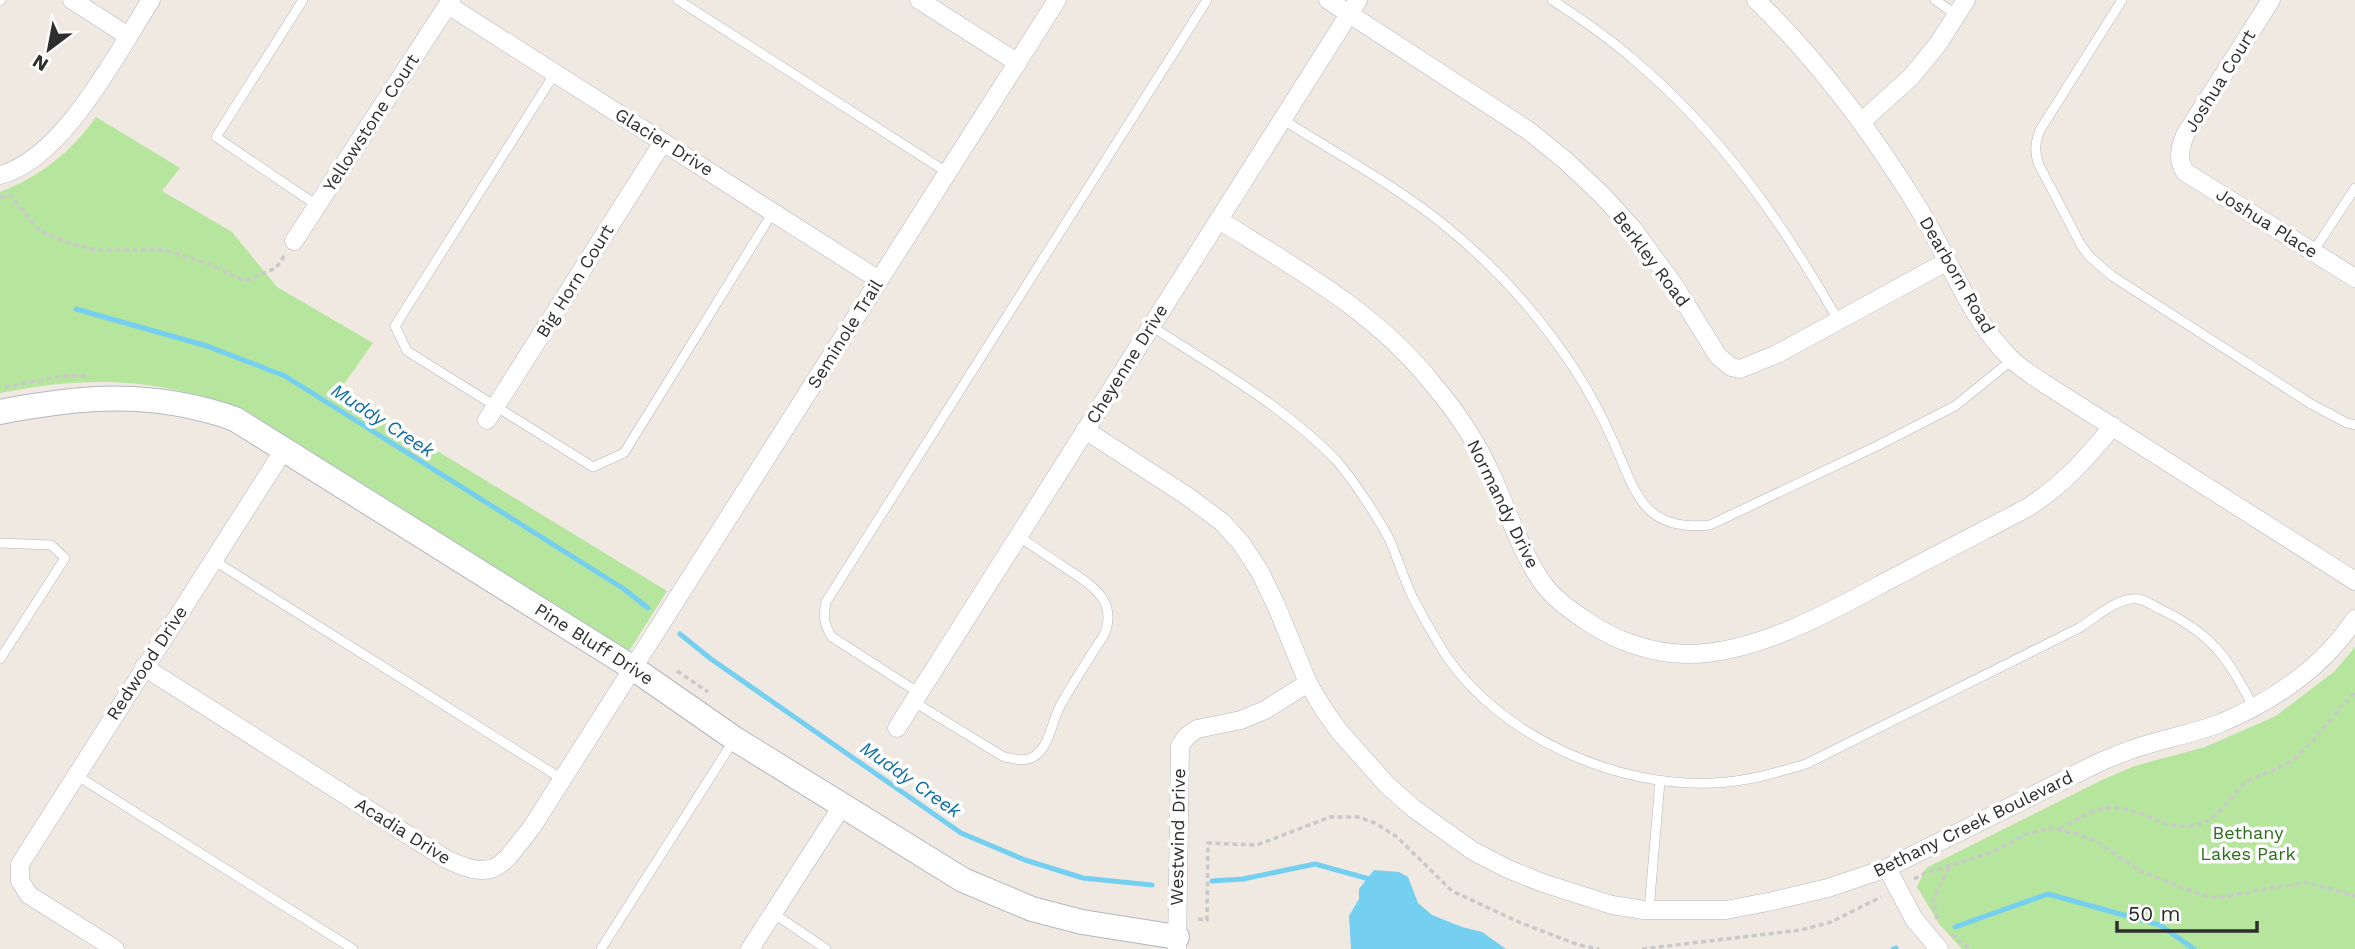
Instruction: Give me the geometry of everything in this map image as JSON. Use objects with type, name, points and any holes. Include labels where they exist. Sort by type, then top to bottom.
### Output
[{"type":"street","points":[[72,0],[128,36]]},
{"type":"street","points":[[0,175],[12,172],[41,153],[71,124],[151,0]]},
{"type":"street","points":[[919,0],[1018,63]]},
{"type":"street","name":"Seminole Trail","points":[[633,668],[1057,0]]},
{"type":"street","name":"Berkley Road","points":[[1328,0],[1354,7],[1529,131],[1566,161],[1633,229],[1674,285],[1718,356],[1731,367],[1748,367],[1946,262]]},
{"type":"street","name":"Dearborn Road","points":[[1756,0],[1804,51],[1861,122],[1919,208],[1946,262],[1983,324],[2012,360],[2045,384],[2355,581]]},
{"type":"street","name":"Joshua Court","points":[[2181,165],[2179,151],[2185,135],[2271,0]]},
{"type":"street","name":"Yellowstone Court","points":[[295,241],[449,3]]},
{"type":"street","name":"Glacier Drive","points":[[449,3],[879,279]]},
{"type":"street","name":"Cheyenne Drive","points":[[897,728],[1354,7]]},
{"type":"street","points":[[1861,122],[1911,77],[1938,44],[1961,8]]},
{"type":"street","name":"Big Horn Court","points":[[491,414],[663,142]]},
{"type":"street","name":"Joshua Place","points":[[2181,165],[2185,172],[2355,278]]},
{"type":"street","name":"Normandy Drive","points":[[1219,220],[1311,277],[1353,307],[1395,344],[1431,380],[1475,442],[1524,550],[1542,582],[1561,603],[1605,633],[1656,651],[1689,654],[1735,648],[1787,631],[1839,607],[2049,494],[2081,465],[2113,426]]},
{"type":"street","name":"Pine Bluff Drive","points":[[0,412],[54,401],[125,397],[205,408],[235,419],[633,668],[735,739],[963,880],[1032,909],[1177,943]]},
{"type":"street","name":"Bethany Creek Boulevard","points":[[1085,430],[1187,496],[1222,522],[1235,536],[1260,572],[1271,594],[1308,683],[1339,731],[1387,785],[1413,808],[1473,851],[1543,883],[1612,905],[1649,910],[1726,910],[1828,888],[1887,868],[2098,763],[2133,749],[2218,724],[2254,708],[2321,661],[2355,619]]},
{"type":"street","name":"Redwood Drive","points":[[115,949],[29,895],[20,881],[19,873],[24,857],[285,448]]},
{"type":"street","name":"Acadia Drive","points":[[144,667],[446,859],[465,868],[491,871],[500,865],[532,827],[633,668]]},
{"type":"street","name":"Westwind Drive","points":[[1177,943],[1180,746],[1187,736],[1197,729],[1241,720],[1265,710],[1308,683]]},
{"type":"street","points":[[750,949],[842,806]]},
{"type":"street","points":[[1887,868],[1914,919],[1939,949]]},
{"type":"lane","points":[[303,0],[216,137],[318,206]]},
{"type":"lane","points":[[678,0],[948,173]]},
{"type":"lane","points":[[1018,536],[1087,582],[1100,595],[1109,614],[1104,635],[1058,709],[1044,746],[1035,756],[1019,760],[1004,757],[832,638],[824,626],[826,602],[1207,0]]},
{"type":"lane","points":[[1552,0],[1635,60],[1708,133],[1766,205],[1809,268],[1838,320]]},
{"type":"lane","points":[[1935,0],[1961,8]]},
{"type":"lane","points":[[2122,0],[2039,130],[2035,142],[2035,155],[2039,166],[2081,245],[2089,256],[2112,276],[2311,404],[2355,425]]},
{"type":"lane","points":[[555,73],[396,326],[407,351],[491,414],[593,467],[624,453],[773,212]]},
{"type":"lane","points":[[1282,119],[1443,223],[1528,308],[1577,374],[1596,405],[1638,499],[1652,513],[1670,523],[1690,527],[1710,524],[1877,446],[1955,406],[2012,360]]},
{"type":"lane","points":[[2313,252],[2355,188]]},
{"type":"lane","points":[[1151,326],[1277,407],[1336,461],[1390,540],[1413,599],[1447,658],[1483,698],[1540,741],[1596,766],[1660,781],[1713,783],[1761,777],[1806,764],[2080,628],[2118,603],[2138,599],[2175,617],[2215,644],[2234,671],[2254,708]]},
{"type":"lane","points":[[0,543],[51,545],[65,558],[0,659]]},
{"type":"lane","points":[[213,560],[562,779]]},
{"type":"lane","points":[[601,949],[735,739]]},
{"type":"lane","points":[[76,775],[353,949]]},
{"type":"lane","points":[[1649,910],[1660,781]]},
{"type":"lane","points":[[773,913],[827,949]]},
{"type":"path","points":[[0,197],[10,195],[40,231],[69,243],[96,250],[164,250],[206,263],[246,281],[276,268],[295,241]]},
{"type":"path","points":[[673,669],[715,697]]},
{"type":"path","points":[[2058,830],[2093,810],[2119,807],[2183,827],[2199,825],[2220,811],[2240,788],[2255,776],[2287,763],[2306,748],[2355,694]]},
{"type":"path","points":[[1198,919],[1207,920],[1208,843],[1257,845],[1330,817],[1358,817],[1375,822],[1398,837],[1452,891],[1521,923],[1579,945],[1599,949]]},
{"type":"path","points":[[1914,880],[1925,873],[1990,853],[2027,834],[2050,828],[2096,841],[2138,870],[2217,898],[2305,882],[2355,896]]},
{"type":"path","points":[[1937,920],[1933,900],[1950,866]]},
{"type":"path","points":[[1642,949],[1801,930],[1831,922],[1881,897]]},
{"type":"path","points":[[1946,928],[1969,949]]},
{"type":"green space","points":[[96,117],[180,168],[162,191],[232,232],[277,287],[373,343],[339,391],[667,591],[629,651],[248,412],[185,392],[126,383],[66,384],[0,393],[0,192],[54,162]]},
{"type":"green space","name":"Bethany Lakes Park","points":[[2355,647],[2355,949],[1962,949],[1940,925],[1917,887],[1926,868],[2102,780],[2135,766],[2205,747],[2276,716],[2335,671]]},
{"type":"water","points":[[1374,870],[1399,872],[1408,877],[1418,903],[1432,915],[1482,932],[1506,949],[1351,949],[1349,916],[1359,899],[1359,889]]},
{"type":"waterway","name":"Muddy Creek","points":[[76,309],[207,346],[285,376],[624,589],[648,608]]},
{"type":"waterway","name":"Muddy Creek","points":[[680,634],[711,659],[961,833],[1025,860],[1083,878],[1152,885]]},
{"type":"waterway","name":"Muddy Creek","points":[[1212,881],[1243,879],[1315,864],[1373,880]]},
{"type":"waterway","name":"Muddy Creek","points":[[1955,927],[2048,894],[2160,925],[2194,949]]}]
